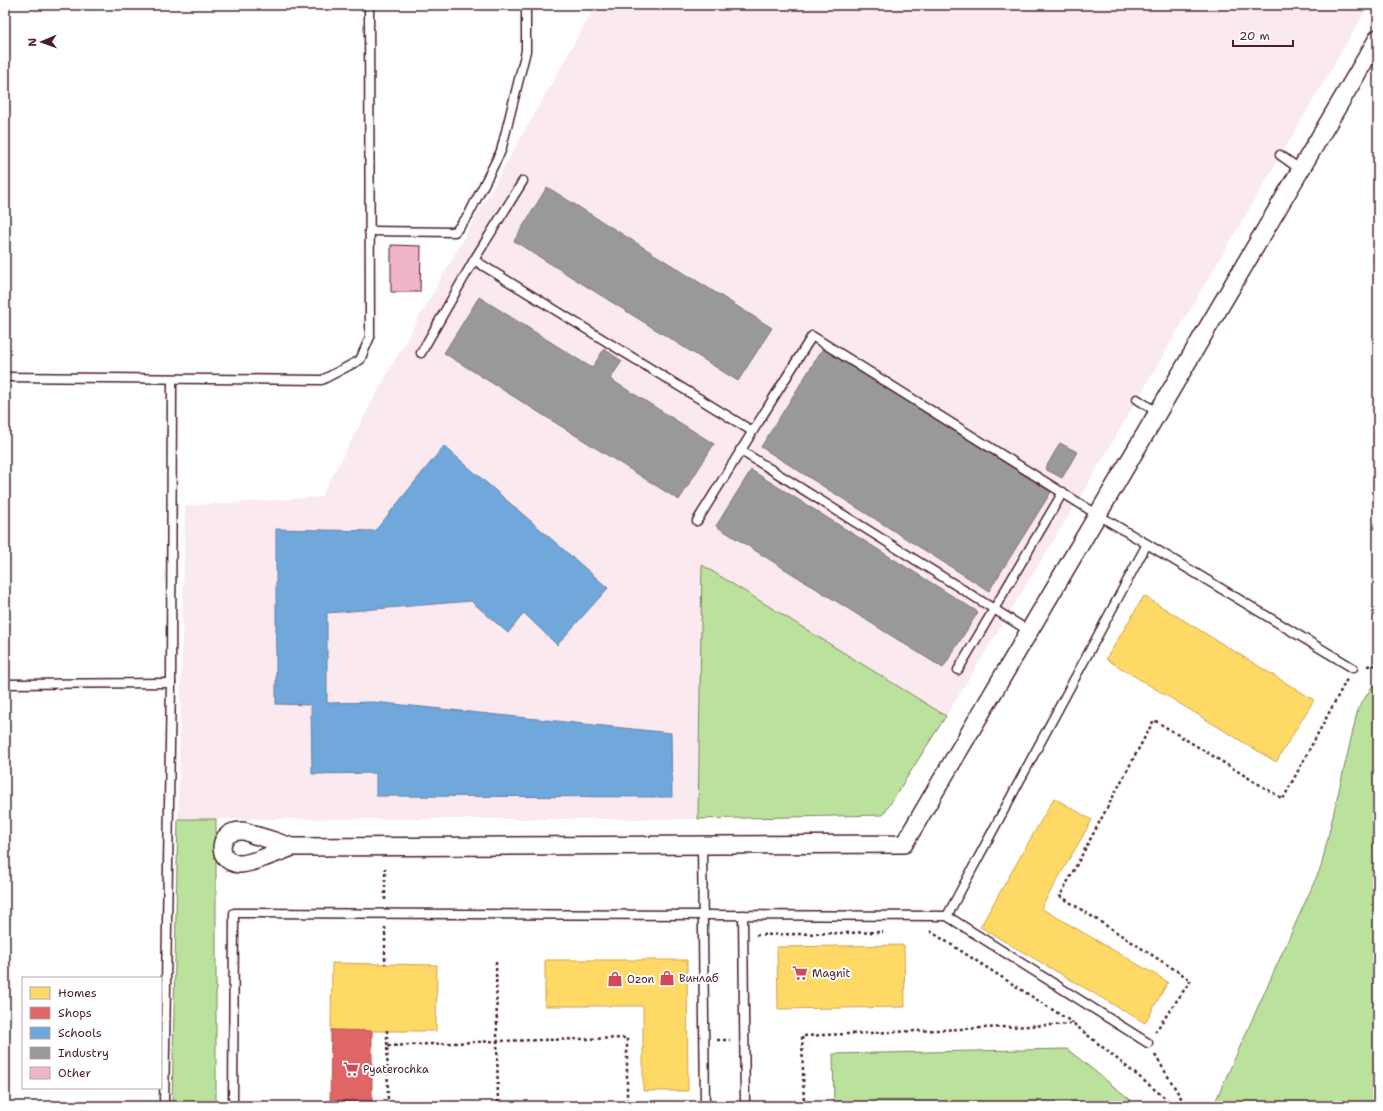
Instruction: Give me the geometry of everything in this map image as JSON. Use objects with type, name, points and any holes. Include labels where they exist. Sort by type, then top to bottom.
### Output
[{"type":"street","points":[[292,847],[904,844],[1378,38]]},
{"type":"lane","points":[[5,377],[322,380],[360,360],[370,337],[369,5]]},
{"type":"lane","points":[[370,231],[454,232],[468,216],[502,151],[526,51],[526,5]]},
{"type":"lane","points":[[1280,156],[1301,170]]},
{"type":"lane","points":[[421,353],[474,260],[523,181]]},
{"type":"lane","points":[[474,260],[752,431]]},
{"type":"lane","points":[[697,521],[812,336],[1098,515],[1353,668]]},
{"type":"lane","points":[[164,1106],[171,683],[172,379]]},
{"type":"lane","points":[[1137,399],[1158,413]]},
{"type":"lane","points":[[740,450],[1029,631]]},
{"type":"lane","points":[[958,670],[1063,492]]},
{"type":"lane","points":[[947,916],[1147,544]]},
{"type":"lane","points":[[5,684],[171,683]]},
{"type":"lane","points":[[702,845],[705,1106]]},
{"type":"lane","points":[[233,1106],[234,913],[947,916],[1148,1042]]},
{"type":"lane","points":[[743,915],[745,1106]]},
{"type":"path","points":[[1186,1106],[1148,1042],[1191,980],[1060,896],[1154,720],[1283,799],[1353,668]]},
{"type":"path","points":[[922,931],[930,931],[1074,1024],[1175,1106]]},
{"type":"path","points":[[743,935],[884,932]]},
{"type":"path","points":[[496,962],[498,1106]]},
{"type":"path","points":[[804,1106],[802,1036],[1074,1024]]},
{"type":"path","points":[[387,1030],[388,1106]]},
{"type":"path","points":[[388,1046],[497,1041],[627,1038],[627,1106]]},
{"type":"path","points":[[705,1040],[745,1040]]},
{"type":"shaded area","points":[[596,5],[1369,5],[1080,497],[946,716],[702,565],[698,819],[178,819],[185,506],[321,497],[387,374]]},
{"type":"green space","points":[[702,565],[946,716],[883,815],[698,819]]},
{"type":"green space","points":[[1378,684],[1378,1106],[1216,1106],[1216,1100],[1321,867],[1358,709],[1373,685]]},
{"type":"green space","points":[[178,819],[216,819],[216,1106],[172,1106]]},
{"type":"green space","points":[[1067,1049],[1132,1101],[958,1106],[834,1106],[833,1054]]},
{"type":"building: Homes","points":[[1144,596],[1314,700],[1276,762],[1106,659]]},
{"type":"building: Homes","points":[[1054,798],[1092,820],[1041,908],[1168,982],[1145,1023],[980,927]]},
{"type":"building: Homes","points":[[904,945],[905,1007],[778,1009],[777,947]]},
{"type":"building: Homes","points":[[545,960],[687,960],[688,1091],[643,1091],[643,1006],[545,1006]]},
{"type":"building: Homes","points":[[332,963],[437,965],[436,1031],[331,1030]]},
{"type":"building: Shops","name":"Pyaterochka","points":[[331,1030],[372,1031],[372,1106],[330,1106]]},
{"type":"building: Schools","points":[[444,446],[608,588],[557,645],[524,613],[508,633],[471,601],[327,613],[327,703],[374,702],[671,733],[672,797],[376,796],[376,773],[312,774],[311,705],[276,704],[276,529],[375,531]]},
{"type":"building: Industry","points":[[547,187],[772,328],[738,381],[514,241]]},
{"type":"building: Industry","points":[[479,297],[592,368],[604,349],[622,361],[610,379],[714,444],[679,500],[444,353]]},
{"type":"building: Industry","points":[[823,348],[1051,492],[989,591],[761,447]]},
{"type":"building: Industry","points":[[1060,443],[1077,452],[1062,478],[1045,469]]},
{"type":"building: Industry","points":[[751,470],[978,612],[943,668],[716,526]]},
{"type":"building: Other","points":[[391,245],[421,246],[420,292],[391,292]]},
{"type":"building: Other","points":[[6,726],[7,753],[5,753]]},
{"type":"place","name":"Magnit","points":[[800,973]]},
{"type":"place","name":"Винлаб","points":[[667,978]]},
{"type":"place","name":"Ozon","points":[[615,979]]},
{"type":"place","name":"Pyaterochka","points":[[351,1069]]}]
